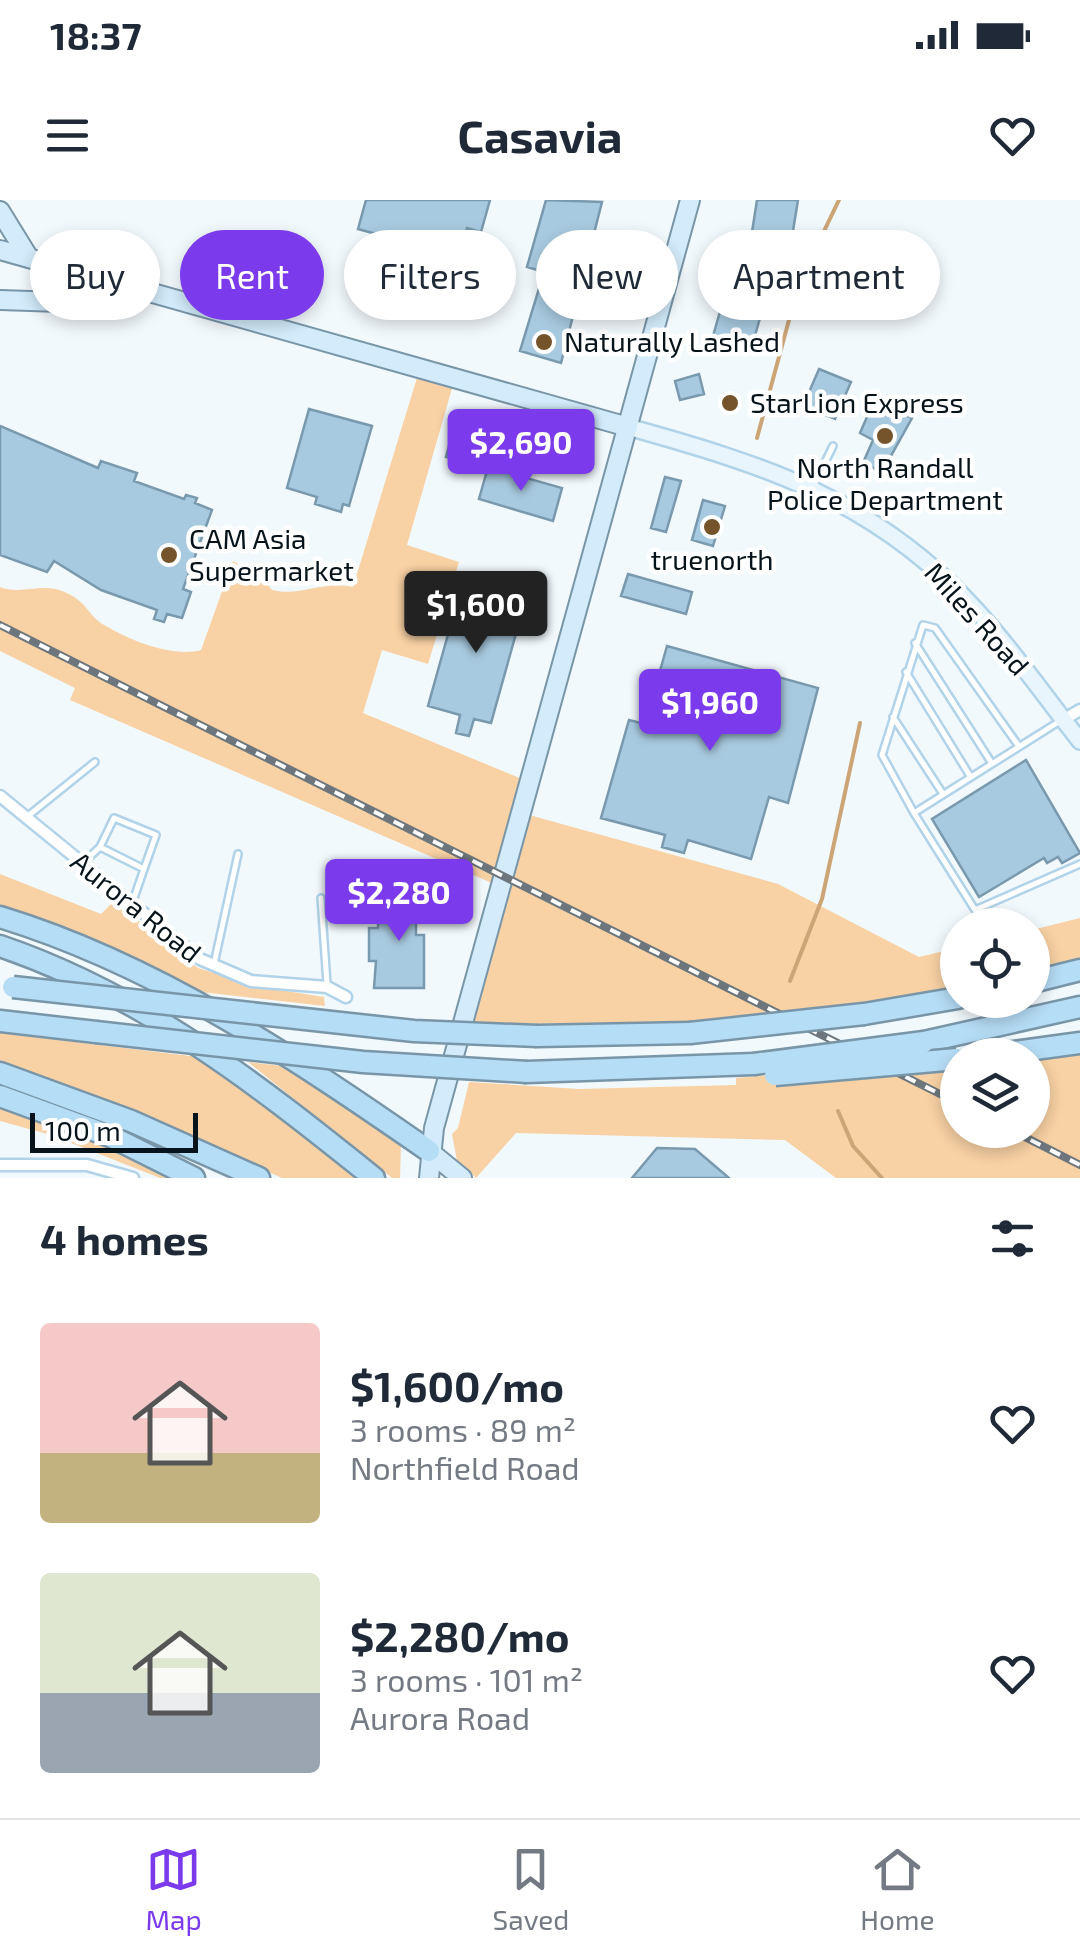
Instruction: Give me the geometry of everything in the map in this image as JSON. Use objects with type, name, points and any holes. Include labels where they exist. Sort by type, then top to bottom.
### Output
[{"type":"highway","points":[[0,917],[98,951],[171,988],[318,1074],[429,1150]]},
{"type":"highway","points":[[0,946],[96,985],[173,1027],[274,1098],[374,1178]]},
{"type":"highway","points":[[1050,978],[1080,970]]},
{"type":"highway","points":[[6,986],[380,1028],[537,1036],[690,1033],[864,1014],[940,1001]]},
{"type":"highway","points":[[0,1022],[336,1060],[527,1072],[754,1064],[924,1042],[1080,1007]]},
{"type":"highway","points":[[1050,1047],[1080,1043]]},
{"type":"highway","points":[[683,1069],[736,1078],[940,1060]]},
{"type":"highway","points":[[0,1073],[131,1121],[259,1178]]},
{"type":"highway","points":[[0,1096],[110,1136],[194,1178]]},
{"type":"main road","points":[[428,1178],[429,1150],[690,200]]},
{"type":"main road","points":[[0,211],[29,258]]},
{"type":"main road","name":"Miles Road","points":[[0,250],[29,258]]},
{"type":"main road","name":"Miles Road","points":[[160,295],[752,462],[814,487],[882,527],[944,577],[986,622],[1080,741]]},
{"type":"main road","points":[[0,300],[30,301]]},
{"type":"main road","points":[[429,1150],[462,1178]]},
{"type":"street","points":[[1063,720],[1080,710]]},
{"type":"street","name":"Aurora Road","points":[[0,796],[132,906],[214,967],[251,980],[327,987],[346,996]]},
{"type":"street","points":[[0,1165],[87,1165],[130,1177]]},
{"type":"lane","points":[[814,487],[833,446]]},
{"type":"lane","points":[[1018,745],[936,628],[923,625],[892,716],[884,762],[975,910],[1080,864]]},
{"type":"lane","points":[[915,643],[991,762]]},
{"type":"lane","points":[[906,672],[970,776]]},
{"type":"lane","points":[[892,716],[943,794]]},
{"type":"lane","points":[[914,813],[1063,720]]},
{"type":"lane","points":[[27,818],[96,762]]},
{"type":"lane","points":[[81,864],[100,847],[114,818],[156,834],[132,906]]},
{"type":"lane","points":[[100,847],[144,869]]},
{"type":"lane","points":[[214,967],[238,854]]},
{"type":"lane","points":[[321,898],[327,987]]},
{"type":"shaded area","points":[[420,368],[455,378],[407,545],[459,562],[428,664],[382,650],[363,713],[529,782],[522,813],[778,884],[919,957],[940,952],[940,1001],[864,1014],[459,1038],[501,887],[70,700],[75,688],[0,651],[0,587],[62,591],[77,599],[99,621],[126,636],[165,650],[190,652],[201,650],[233,561],[261,576],[272,590],[353,587]]},
{"type":"shaded area","points":[[0,874],[101,914],[114,901],[198,968],[255,986],[324,997],[325,1006],[183,990],[140,962],[0,908]]},
{"type":"shaded area","points":[[1080,918],[1080,970],[1050,978],[1050,926]]},
{"type":"shaded area","points":[[0,1033],[207,1058],[358,1178],[282,1178],[170,1127],[0,1064]]},
{"type":"shaded area","points":[[1080,1043],[1080,1178],[836,1178],[785,1140],[516,1133],[476,1178],[457,1161],[452,1134],[458,1128],[469,1082],[579,1089],[736,1085],[736,1078],[940,1060],[940,1148],[1050,1148],[1050,1050]]},
{"type":"shaded area","points":[[248,1062],[292,1067],[401,1144],[400,1178],[392,1178]]},
{"type":"shaded area","points":[[0,1105],[110,1147],[173,1178],[160,1178],[51,1135],[0,1121]]},
{"type":"building","points":[[366,200],[490,200],[482,230],[358,229]]},
{"type":"building","points":[[546,200],[602,202],[595,230],[537,230]]},
{"type":"building","points":[[757,200],[798,200],[793,230],[752,230]]},
{"type":"building","points":[[536,235],[536,270],[527,267]]},
{"type":"building","points":[[536,298],[536,320],[572,320],[561,363],[520,351]]},
{"type":"building","points":[[718,320],[759,320],[752,346],[713,336]]},
{"type":"building","points":[[819,369],[851,382],[835,419],[803,406]]},
{"type":"building","points":[[699,374],[704,394],[680,400],[675,381]]},
{"type":"building","name":"North Randall Police Department","points":[[874,401],[912,418],[882,472],[863,463],[873,440],[860,433]]},
{"type":"building","points":[[309,409],[372,426],[349,506],[343,504],[341,512],[315,504],[317,497],[287,488]]},
{"type":"building","points":[[0,426],[98,468],[101,461],[137,473],[134,481],[184,499],[186,495],[197,498],[195,503],[212,510],[183,589],[191,592],[182,618],[167,614],[164,622],[154,619],[157,610],[101,590],[54,561],[47,572],[0,555]]},
{"type":"building","points":[[454,427],[490,437],[481,467],[446,457]]},
{"type":"building","points":[[488,467],[562,488],[553,521],[479,499]]},
{"type":"building","points":[[665,477],[681,481],[666,532],[651,528]]},
{"type":"building","points":[[703,500],[725,506],[713,546],[692,540]]},
{"type":"building","points":[[628,574],[692,592],[686,614],[621,596]]},
{"type":"building","points":[[473,585],[507,594],[505,600],[524,605],[491,723],[474,719],[469,736],[456,733],[460,715],[428,706],[461,588],[472,591]]},
{"type":"building","points":[[667,646],[818,688],[788,803],[769,797],[751,859],[688,840],[684,853],[662,847],[665,835],[601,818],[629,720],[645,724]]},
{"type":"building","points":[[1026,760],[1080,853],[1062,863],[1058,857],[1047,863],[1044,858],[979,897],[932,819]]},
{"type":"building","points":[[425,890],[425,900],[416,900],[416,935],[424,935],[424,988],[374,988],[376,961],[369,961],[369,928],[378,928],[378,914],[392,914],[392,891]]},
{"type":"building","points":[[657,1148],[695,1149],[729,1178],[632,1178]]},
{"type":"waterway","points":[[757,438],[799,283],[839,200]]},
{"type":"waterway","points":[[790,981],[822,899],[860,723]]},
{"type":"waterway","points":[[838,1111],[853,1146],[882,1178]]},
{"type":"railway","points":[[0,625],[940,1094]]},
{"type":"railway","points":[[1046,1148],[1080,1165]]},
{"type":"place","name":"Naturally Lashed","points":[[544,342]]},
{"type":"place","name":"StarLion Express","points":[[730,403]]},
{"type":"place","name":"North Randall Police Department","points":[[885,436]]},
{"type":"place","name":"truenorth","points":[[712,527]]},
{"type":"place","name":"CAM Asia Supermarket","points":[[169,555]]}]
